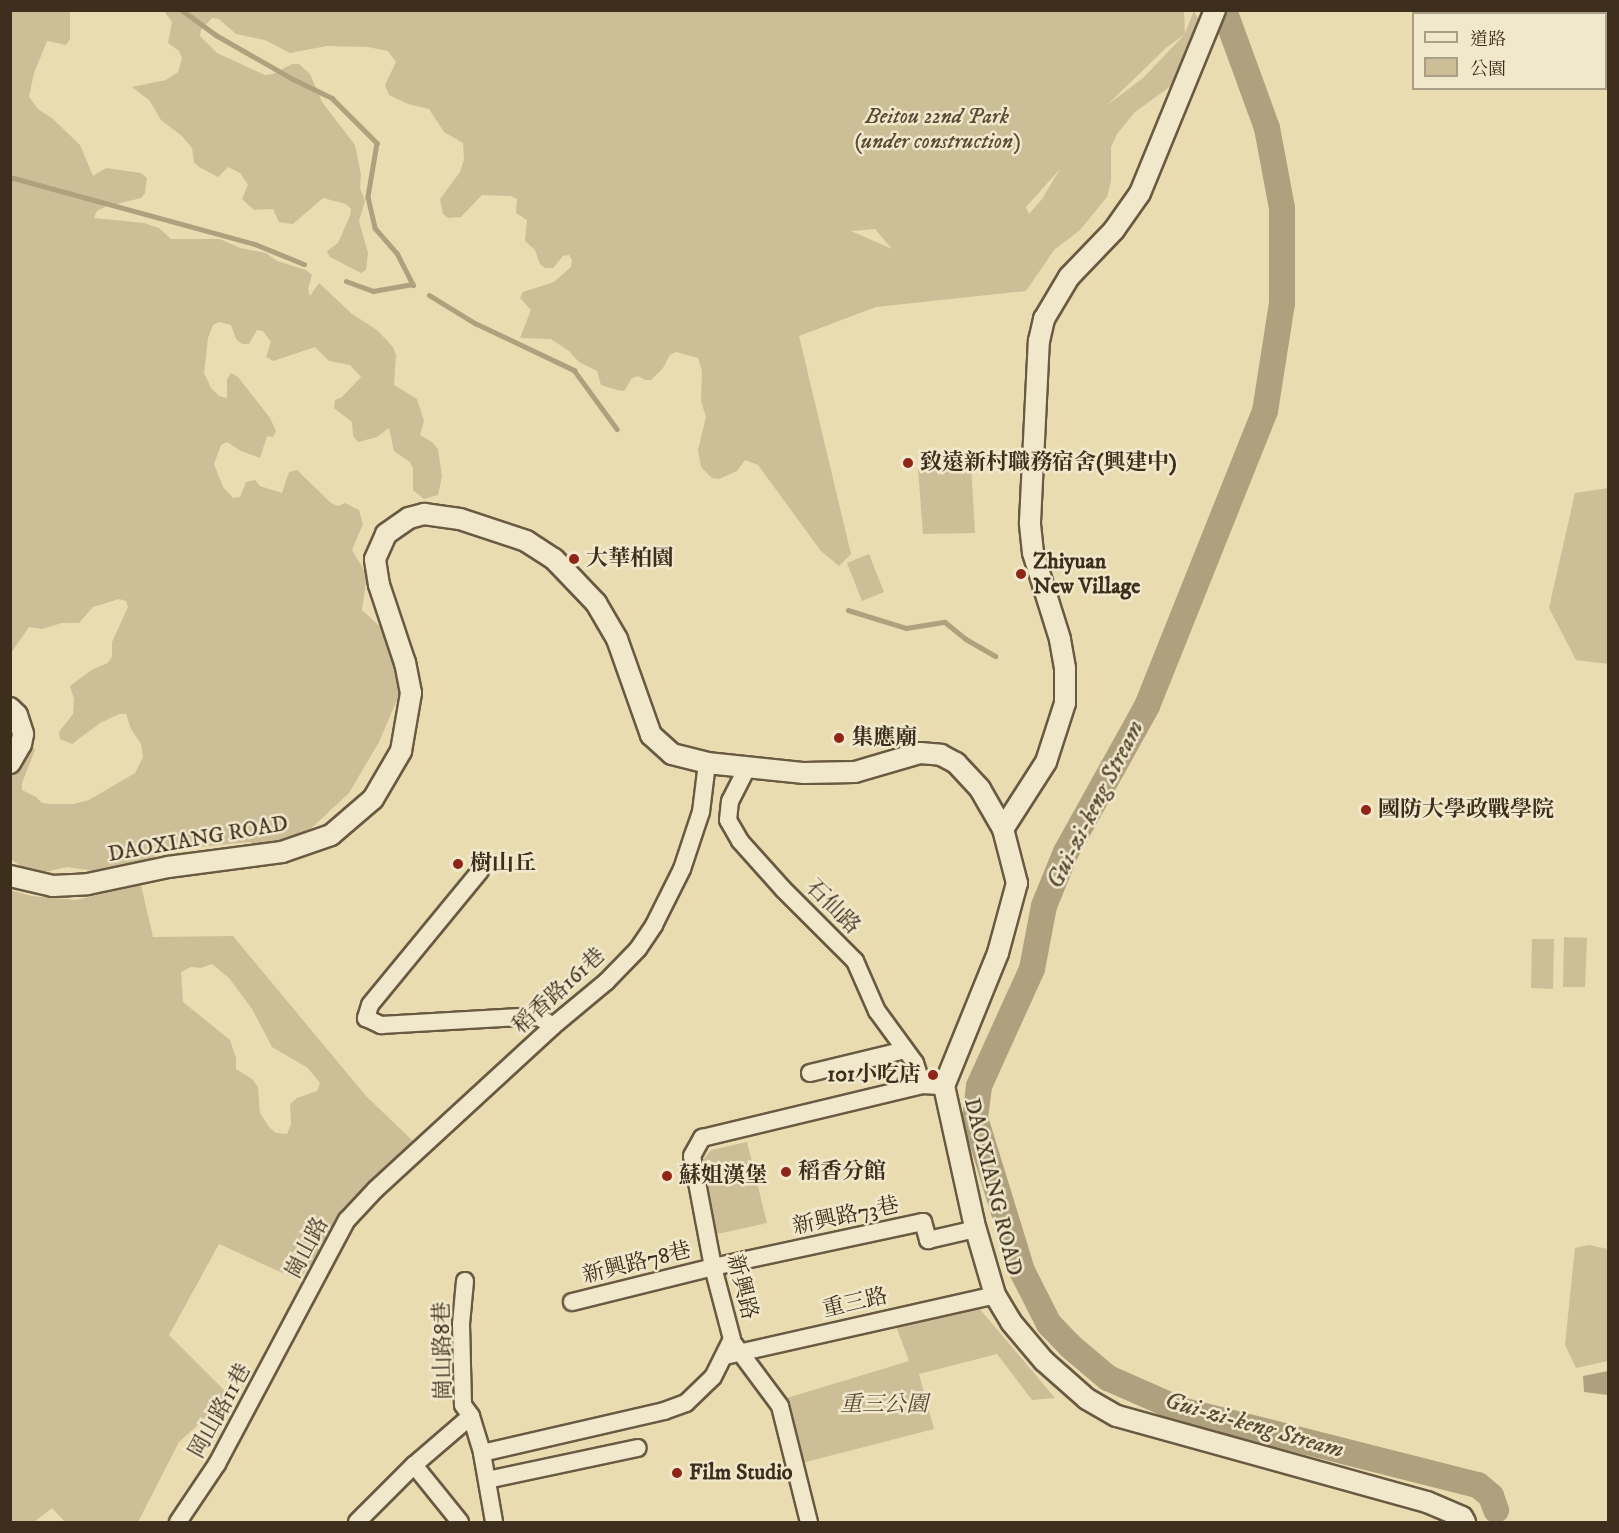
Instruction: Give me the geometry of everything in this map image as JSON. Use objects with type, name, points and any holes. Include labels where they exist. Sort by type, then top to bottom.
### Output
[{"type":"street","points":[[1003,829],[1046,762],[1065,703],[1065,668],[1060,639],[1033,553],[1030,522],[1039,341],[1044,319],[1069,277],[1114,230],[1140,193],[1213,15]]},
{"type":"street","name":"DAOXIANG ROAD","points":[[10,876],[53,886],[70,886],[168,867],[282,852],[331,835],[373,799],[401,751],[411,693],[405,663],[378,585],[375,559],[386,534],[410,518],[424,514],[460,519],[526,541],[554,559],[574,577],[596,603],[617,639],[651,735],[672,754],[707,763],[804,772],[855,772],[920,753],[941,756],[956,763],[969,776],[1003,829],[1017,883],[1013,905],[998,952],[944,1086],[950,1122],[976,1229],[996,1295],[1011,1322],[1044,1361],[1087,1399],[1117,1416],[1427,1502],[1462,1517],[1465,1522]]},
{"type":"street","points":[[10,708],[17,715],[23,734],[21,744],[10,763]]},
{"type":"street","name":"稻香路161巷","points":[[365,1204],[376,1189],[553,1026],[606,982],[638,949],[654,925],[682,869],[701,813],[707,763]]},
{"type":"street","name":"石仙路","points":[[748,766],[730,801],[728,820],[736,834],[783,888],[855,961],[877,1011],[915,1063],[922,1085]]},
{"type":"street","points":[[480,871],[370,1005],[366,1018],[381,1025],[537,1016],[553,1026]]},
{"type":"street","points":[[810,1073],[905,1050]]},
{"type":"street","name":"新興路","points":[[732,1349],[712,1267],[692,1156],[702,1138],[922,1085],[944,1086]]},
{"type":"street","name":"崗山路","points":[[296,1318],[347,1220],[365,1204]]},
{"type":"street","name":"新興路73巷","points":[[712,1267],[923,1222],[928,1240],[976,1229]]},
{"type":"street","name":"新興路78巷","points":[[572,1302],[712,1267]]},
{"type":"street","name":"崗山路8巷","points":[[465,1281],[461,1324],[463,1405],[471,1416],[482,1453]]},
{"type":"street","name":"重三路","points":[[732,1349],[996,1295]]},
{"type":"street","name":"岡山路11巷","points":[[178,1522],[217,1464],[296,1318]]},
{"type":"street","points":[[494,1522],[482,1453],[633,1420],[686,1403],[712,1377],[732,1349],[780,1406],[809,1522]]},
{"type":"street","points":[[357,1522],[414,1465],[471,1416]]},
{"type":"street","points":[[487,1480],[638,1448]]},
{"type":"street","points":[[414,1465],[460,1522]]},
{"type":"green space","name":"Beitou 22nd Park (under construction)","points":[[1184,10],[1185,33],[1194,11],[1202,26],[1182,78],[1135,112],[1117,134],[1111,147],[1111,181],[1107,197],[1080,230],[1054,250],[1026,291],[876,307],[799,336],[851,554],[839,566],[821,551],[758,465],[745,460],[737,471],[719,479],[712,478],[701,467],[698,450],[706,417],[701,401],[702,371],[698,358],[676,352],[670,355],[663,368],[651,380],[638,376],[632,378],[624,391],[601,385],[597,371],[579,362],[569,351],[551,339],[520,338],[531,310],[520,298],[523,292],[554,282],[571,267],[572,260],[569,255],[563,256],[553,268],[545,268],[540,264],[535,250],[525,241],[527,220],[516,213],[517,199],[511,196],[482,195],[461,217],[448,218],[443,214],[440,199],[460,172],[464,160],[463,143],[444,132],[429,109],[408,104],[389,95],[385,85],[396,62],[388,51],[368,47],[327,46],[290,53],[265,40],[236,34],[219,19],[212,18],[201,30],[200,36],[217,53],[265,75],[273,74],[292,64],[299,64],[310,74],[322,102],[355,145],[361,175],[360,188],[365,201],[359,221],[368,253],[366,270],[361,273],[330,257],[327,251],[338,243],[350,216],[351,209],[346,204],[323,198],[293,224],[279,222],[273,209],[254,210],[242,199],[248,185],[240,173],[228,167],[218,177],[199,167],[194,162],[192,148],[182,136],[161,120],[149,100],[132,87],[166,80],[178,72],[182,58],[179,51],[168,43],[172,22],[164,11]],"holes":[[[1185,34],[1143,78],[1106,106],[1166,48]],[[1060,169],[1042,199],[1029,214],[1026,207]],[[875,229],[892,249],[851,231]]]},
{"type":"green space","points":[[11,11],[70,11],[70,39],[66,45],[47,41],[34,73],[29,97],[38,109],[53,119],[80,145],[93,176],[106,168],[141,173],[147,178],[145,193],[141,198],[105,207],[97,211],[94,218],[144,223],[159,228],[171,239],[220,239],[240,248],[266,253],[277,261],[306,270],[312,275],[308,289],[310,296],[319,283],[352,314],[377,330],[393,347],[396,355],[394,385],[417,399],[424,421],[420,435],[432,442],[438,449],[442,476],[438,495],[424,499],[413,490],[413,468],[410,462],[394,451],[389,428],[377,437],[358,442],[353,436],[352,422],[334,408],[335,400],[342,397],[361,377],[350,365],[329,361],[315,347],[273,361],[266,357],[271,342],[263,331],[257,330],[249,344],[242,344],[236,339],[231,325],[219,322],[213,325],[208,338],[204,373],[211,388],[219,396],[227,398],[227,379],[231,373],[238,377],[270,418],[276,431],[273,437],[267,436],[260,458],[241,451],[227,442],[221,445],[214,464],[223,487],[233,498],[240,497],[246,482],[255,480],[260,486],[282,493],[289,472],[297,470],[331,503],[338,506],[345,503],[359,510],[363,524],[352,550],[367,575],[362,610],[389,635],[400,685],[397,700],[379,742],[349,793],[304,835],[286,839],[275,848],[249,842],[189,848],[178,843],[130,871],[93,871],[67,867],[40,873],[26,870],[11,859],[10,778],[24,742],[31,743],[35,750],[22,783],[22,790],[42,803],[49,804],[74,804],[89,800],[135,773],[143,757],[141,744],[131,729],[126,714],[119,714],[100,723],[72,744],[60,739],[59,732],[73,714],[74,699],[70,686],[93,669],[108,663],[112,657],[112,642],[128,607],[126,601],[119,599],[93,607],[79,623],[62,623],[42,629],[29,627],[11,653]]},
{"type":"green space","points":[[971,464],[975,533],[923,534],[918,469]]},
{"type":"green space","points":[[1608,488],[1608,664],[1576,660],[1549,608],[1575,493]]},
{"type":"green space","points":[[869,554],[884,592],[862,601],[847,563]]},
{"type":"green space","points":[[141,885],[153,937],[233,936],[366,1096],[415,1143],[298,1280],[219,1244],[169,1335],[230,1396],[179,1442],[138,1522],[65,1522],[52,1508],[34,1522],[11,1522],[10,890],[31,896],[76,900]],"holes":[[[212,964],[229,978],[252,1009],[272,1047],[308,1068],[320,1083],[317,1091],[297,1098],[290,1104],[291,1124],[287,1134],[276,1133],[260,1113],[258,1087],[252,1079],[236,1069],[236,1058],[230,1040],[183,1002],[181,972],[191,967],[201,968]]]},
{"type":"green space","points":[[1564,937],[1587,938],[1585,987],[1563,987]]},
{"type":"green space","points":[[1532,939],[1554,939],[1553,989],[1531,988]]},
{"type":"green space","points":[[747,1142],[767,1223],[717,1234],[702,1161],[711,1150]]},
{"type":"green space","points":[[1589,1245],[1608,1249],[1608,1361],[1576,1368],[1565,1345],[1575,1248]]},
{"type":"green space","name":"重三公園","points":[[979,1308],[1055,1398],[1032,1400],[997,1354],[919,1374],[934,1429],[802,1463],[787,1398],[909,1361],[896,1326]]},
{"type":"shaded area","points":[[1608,1371],[1608,1395],[1584,1392],[1583,1376]]},
{"type":"waterway","points":[[182,10],[216,35],[291,78],[332,98],[377,143],[368,197],[375,228],[397,253],[413,285]]},
{"type":"waterway","name":"Gui-zi-keng Stream","points":[[1224,10],[1267,128],[1282,208],[1282,303],[1265,411],[1147,706],[1066,852],[1044,906],[1032,969],[979,1086],[975,1118],[1022,1271],[1049,1324],[1070,1346],[1108,1378],[1181,1410],[1478,1485],[1491,1496],[1496,1510]]},
{"type":"waterway","points":[[10,177],[255,244],[304,264]]},
{"type":"waterway","points":[[346,281],[373,291],[412,284]]},
{"type":"waterway","points":[[429,295],[475,323],[574,370],[617,429]]},
{"type":"waterway","points":[[848,610],[906,628],[945,622],[966,639],[996,656]]},
{"type":"waterway","name":"Gui-zi-keng Stream","points":[[1016,1273],[1022,1268]]},
{"type":"place","name":"致遠新村職務宿舍(興建中)","points":[[908,463]]},
{"type":"place","name":"大華柏園","points":[[574,559]]},
{"type":"place","name":"Zhiyuan New Village","points":[[1021,574]]},
{"type":"place","name":"集應廟","points":[[839,738]]},
{"type":"place","name":"國防大學政戰學院","points":[[1366,810]]},
{"type":"place","name":"樹山丘","points":[[458,864]]},
{"type":"place","name":"101小吃店","points":[[933,1075]]},
{"type":"place","name":"稻香分館","points":[[786,1172]]},
{"type":"place","name":"蘇姐漢堡","points":[[667,1176]]},
{"type":"place","name":"Film Studio","points":[[677,1473]]}]
